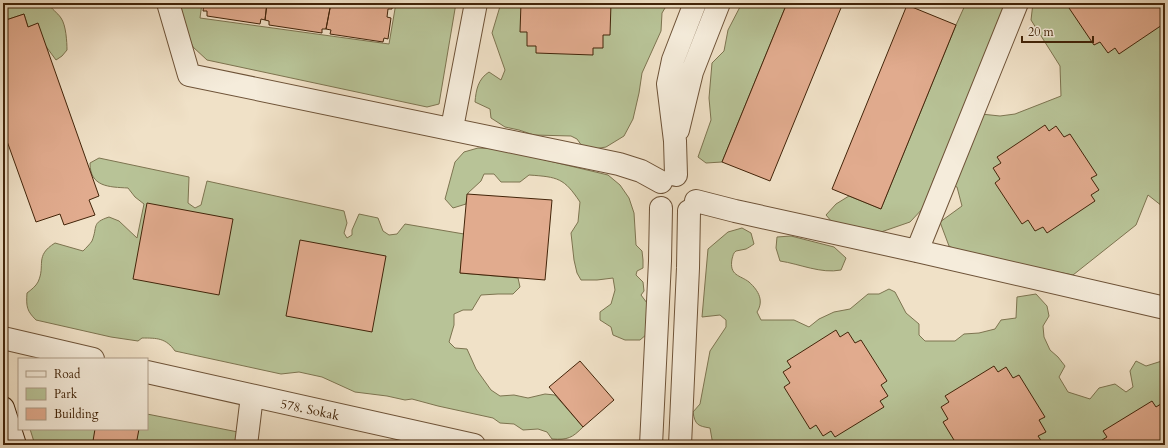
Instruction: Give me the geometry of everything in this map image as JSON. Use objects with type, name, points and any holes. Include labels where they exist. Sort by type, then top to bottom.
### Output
[{"type":"street","points":[[168,3],[189,75],[452,128],[619,164],[668,178],[682,175],[688,178],[696,188],[692,206],[688,268],[680,445]]},
{"type":"street","points":[[452,128],[476,3]]},
{"type":"street","points":[[675,141],[669,94],[670,75],[673,60],[695,3]]},
{"type":"street","points":[[719,3],[692,72],[675,141],[668,178],[657,188],[657,202],[661,208],[671,214],[677,215],[692,206],[743,213],[1165,308]]},
{"type":"street","points":[[917,251],[1017,3]]},
{"type":"street","points":[[651,445],[661,208]]},
{"type":"street","points":[[3,338],[88,358]]},
{"type":"street","name":"578. Sokak","points":[[148,372],[472,445]]},
{"type":"street","points":[[246,445],[252,396]]},
{"type":"street","points":[[3,408],[15,445]]},
{"type":"green space","points":[[3,3],[48,3],[63,21],[67,50],[56,60],[45,45],[37,24],[28,27],[24,14],[3,21]]},
{"type":"green space","points":[[176,3],[202,3],[200,18],[389,44],[396,3],[456,3],[439,104],[427,107],[207,60],[193,47],[179,15]]},
{"type":"green space","points":[[501,3],[668,3],[662,13],[661,31],[642,73],[633,119],[624,136],[606,147],[594,149],[582,146],[577,139],[571,136],[534,135],[505,127],[491,118],[490,109],[475,102],[477,89],[482,78],[489,72],[501,80],[505,70],[492,33]]},
{"type":"green space","points":[[742,3],[787,3],[722,162],[706,163],[698,157],[711,120],[709,98],[712,63],[724,51],[728,30]]},
{"type":"green space","points":[[966,3],[1006,3],[962,112],[1000,116],[1015,114],[1061,96],[1060,66],[1031,20],[1033,3],[1165,3],[1165,211],[1162,206],[1148,195],[1136,225],[1073,275],[964,254],[949,246],[940,222],[962,206],[957,187],[934,178],[926,205],[910,222],[881,232],[832,222],[826,215],[836,204],[849,196],[881,209]]},
{"type":"green space","points":[[478,148],[499,149],[608,175],[620,185],[629,198],[634,213],[636,245],[642,251],[643,268],[637,271],[636,275],[643,282],[644,291],[641,295],[647,303],[647,334],[640,340],[625,340],[613,335],[611,327],[600,320],[600,312],[611,304],[615,290],[613,278],[581,280],[577,273],[571,233],[578,222],[580,202],[564,183],[554,178],[529,175],[520,182],[501,182],[494,174],[484,174],[481,181],[468,193],[466,204],[453,208],[445,199],[455,162],[464,152]]},
{"type":"green space","points":[[99,158],[189,177],[188,203],[195,208],[201,205],[207,181],[344,211],[347,223],[344,233],[347,238],[352,235],[352,230],[359,214],[378,218],[383,231],[389,235],[397,234],[405,224],[464,234],[460,273],[518,278],[520,287],[513,294],[481,295],[472,310],[463,310],[454,314],[454,325],[449,342],[455,348],[467,349],[476,369],[491,390],[500,396],[514,395],[528,398],[545,394],[555,395],[583,427],[569,438],[552,439],[547,432],[538,429],[523,430],[514,424],[500,423],[493,418],[412,399],[405,400],[355,392],[322,377],[299,372],[281,374],[175,351],[165,341],[152,338],[142,338],[138,341],[111,337],[36,320],[28,308],[27,293],[38,282],[45,252],[55,243],[83,251],[92,241],[97,223],[109,217],[119,221],[137,238],[144,204],[135,197],[128,188],[108,186],[97,181],[93,177],[90,163]]},
{"type":"green space","points":[[742,228],[751,233],[754,244],[746,249],[735,252],[732,259],[732,269],[736,274],[749,282],[758,293],[760,304],[757,312],[761,320],[794,320],[809,327],[819,319],[834,312],[850,309],[868,294],[879,294],[889,289],[895,292],[906,313],[919,324],[919,335],[925,341],[955,341],[964,334],[979,333],[995,329],[1001,320],[1016,318],[1017,297],[1036,294],[1047,306],[1049,316],[1043,326],[1044,337],[1050,350],[1065,366],[1059,377],[1068,392],[1090,399],[1099,388],[1115,384],[1126,392],[1133,387],[1130,371],[1136,361],[1146,366],[1165,360],[1165,445],[713,445],[710,428],[698,424],[695,420],[693,412],[700,404],[710,351],[726,327],[726,320],[720,315],[702,317],[708,249],[728,232]]},
{"type":"green space","points":[[791,236],[834,247],[846,258],[841,270],[818,270],[780,261],[776,248],[777,237]]},
{"type":"green space","points":[[148,414],[238,432],[235,445],[35,445],[30,430],[148,430]]},
{"type":"building","points":[[204,3],[267,3],[265,20],[261,19],[260,24],[207,16],[207,11],[203,11]]},
{"type":"building","points":[[267,3],[331,3],[326,29],[322,29],[322,33],[269,25],[269,21],[265,20]]},
{"type":"building","points":[[331,3],[393,3],[392,9],[388,9],[387,17],[391,18],[388,39],[384,38],[383,42],[330,34],[331,30],[326,29]]},
{"type":"building","points":[[521,3],[611,3],[610,35],[603,35],[603,48],[593,48],[593,55],[536,53],[536,46],[527,46],[527,32],[520,32]]},
{"type":"building","points":[[787,3],[843,3],[770,181],[722,162]]},
{"type":"building","points":[[1070,3],[1165,3],[1165,15],[1163,16],[1165,18],[1165,23],[1119,54],[1115,48],[1108,53],[1100,42],[1094,45],[1067,5]]},
{"type":"building","points":[[907,5],[956,25],[881,209],[832,189]]},
{"type":"building","points":[[24,14],[28,27],[38,23],[99,196],[89,200],[95,215],[64,225],[60,214],[36,222],[3,130],[3,21]]},
{"type":"building","points":[[1045,125],[1049,131],[1056,126],[1064,137],[1070,134],[1097,175],[1091,178],[1099,190],[1091,195],[1095,201],[1047,233],[1043,227],[1035,231],[1028,220],[1022,224],[995,183],[1000,179],[993,168],[1001,163],[997,157]]},
{"type":"building","points":[[467,194],[552,200],[545,280],[460,273]]},
{"type":"building","points":[[147,203],[233,219],[219,295],[133,279]]},
{"type":"building","points":[[300,240],[386,256],[372,332],[286,316]]},
{"type":"building","points":[[836,330],[840,337],[848,332],[855,343],[861,340],[887,381],[881,385],[888,396],[880,401],[884,407],[835,437],[831,431],[823,436],[816,425],[810,429],[784,387],[790,383],[783,372],[791,367],[787,361]]},
{"type":"building","points":[[580,361],[614,400],[583,427],[549,387]]},
{"type":"building","points":[[994,366],[998,372],[1006,367],[1013,378],[1019,375],[1045,417],[1039,420],[1046,432],[1038,436],[1042,442],[1038,445],[957,445],[943,422],[948,419],[941,407],[949,402],[945,396]]},
{"type":"building","points":[[1152,401],[1156,407],[1164,402],[1165,404],[1165,445],[1101,445],[1099,442],[1107,437],[1103,431]]},
{"type":"building","points":[[95,430],[139,430],[136,445],[114,445],[93,441]]}]
